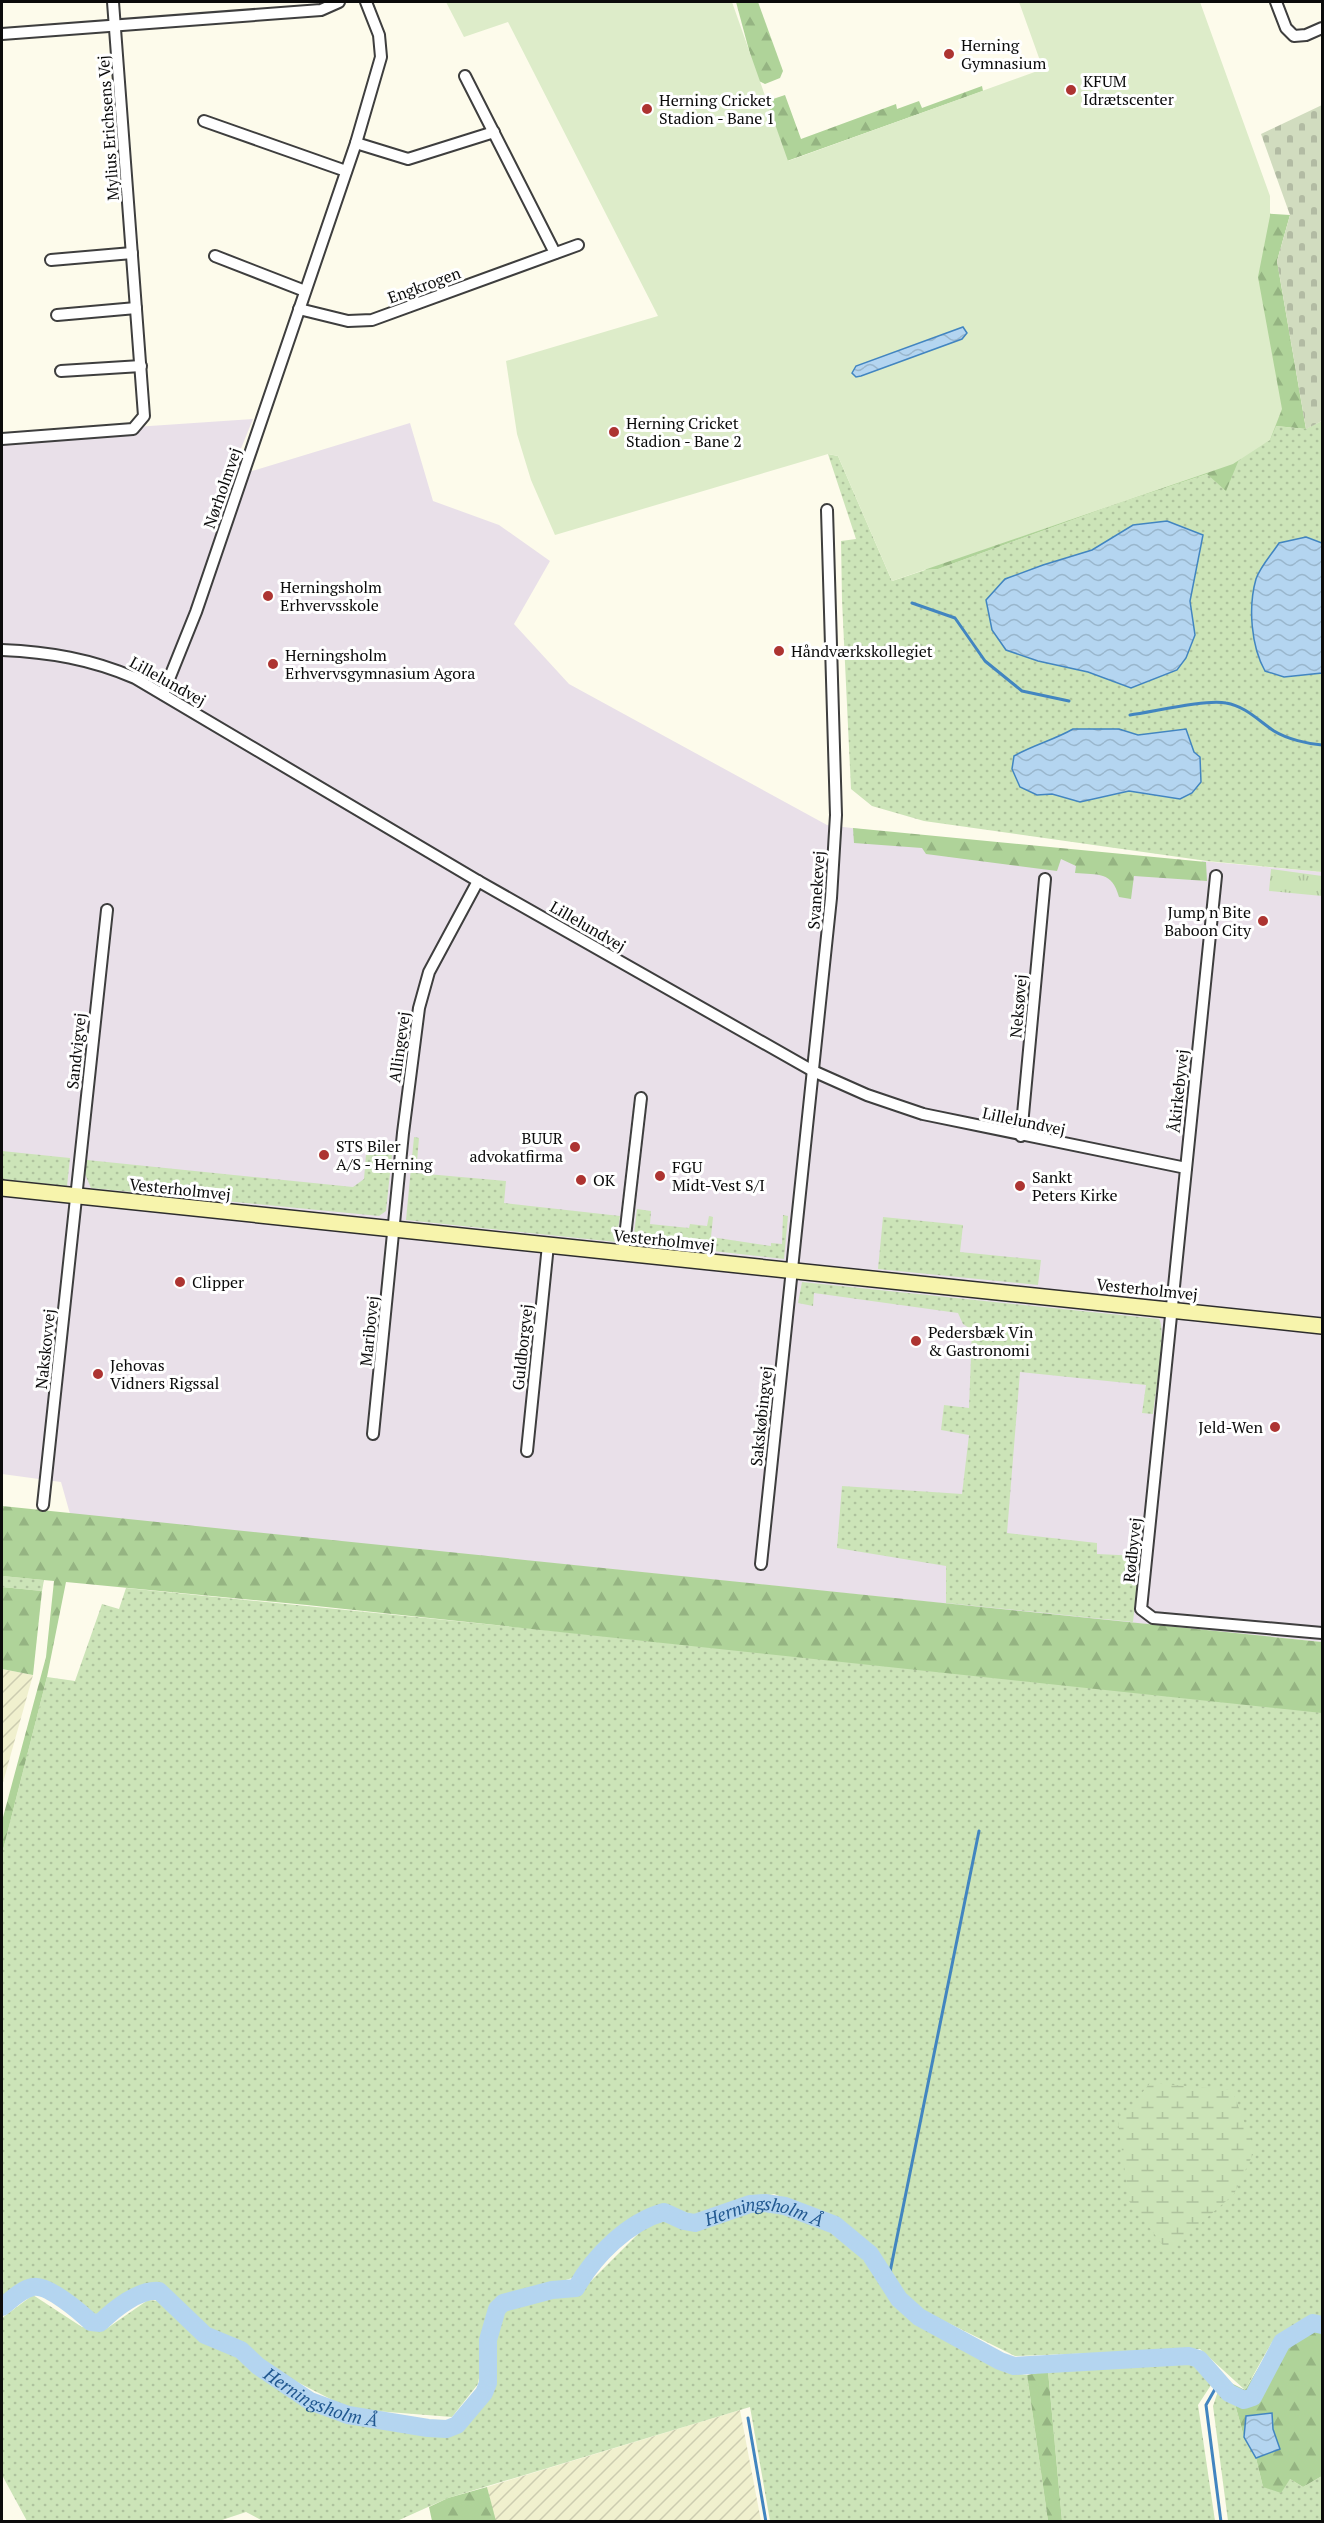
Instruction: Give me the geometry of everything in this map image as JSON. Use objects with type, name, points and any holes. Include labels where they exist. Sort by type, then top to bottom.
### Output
[{"type":"street","name":"Mylius Erichsens Vej","points":[[2,439],[133,429],[144,416],[113,2]]},
{"type":"street","points":[[2,34],[321,10],[339,2]]},
{"type":"street","name":"Nørholmvej","points":[[163,694],[196,612],[356,143],[381,57],[379,35],[366,2]]},
{"type":"street","points":[[1276,2],[1286,28],[1294,36],[1323,28]]},
{"type":"street","points":[[465,76],[555,253]]},
{"type":"street","points":[[204,121],[346,171]]},
{"type":"street","points":[[356,143],[408,159],[494,132]]},
{"type":"street","name":"Engkrogen","points":[[299,309],[348,321],[372,320],[578,245]]},
{"type":"street","points":[[51,260],[132,253]]},
{"type":"street","points":[[215,256],[305,291]]},
{"type":"street","points":[[57,315],[136,308]]},
{"type":"street","points":[[61,371],[141,366]]},
{"type":"street","name":"Svanekevej","points":[[792,1271],[831,898],[836,815],[827,510]]},
{"type":"street","name":"Lillelundvej","points":[[2,650],[45,652],[69,656],[117,670],[163,694],[478,880],[813,1071],[867,1095],[923,1114],[1021,1136],[1186,1168]]},
{"type":"street","name":"Åkirkebyvej","points":[[1171,1310],[1216,876]]},
{"type":"street","name":"Neksøvej","points":[[1021,1136],[1045,879]]},
{"type":"street","name":"Allingevej","points":[[393,1230],[419,1008],[429,972],[478,880]]},
{"type":"street","name":"Sandvigvej","points":[[76,1196],[106,910]]},
{"type":"street","points":[[623,1254],[641,1098]]},
{"type":"street","name":"Vesterholmvej","points":[[2,1188],[1323,1326]]},
{"type":"street","name":"Nakskovvej","points":[[43,1505],[76,1196]]},
{"type":"street","name":"Maribovej","points":[[373,1434],[393,1230]]},
{"type":"street","name":"Guldborgvej","points":[[527,1451],[548,1245]]},
{"type":"street","name":"Sakskøbingvej","points":[[761,1564],[792,1271]]},
{"type":"street","name":"Rødbyvej","points":[[1171,1310],[1141,1609],[1153,1618],[1323,1633]]},
{"type":"shaded area","points":[[253,419],[229,478],[410,423],[433,501],[499,525],[550,561],[514,624],[569,684],[827,825],[1200,870],[1202,861],[1322,872],[1322,1642],[70,1514],[61,1482],[2,1474],[2,436]]},
{"type":"green space","points":[[446,2],[732,2],[788,161],[1043,69],[1019,2],[1200,2],[1270,196],[1270,216],[1258,277],[1282,409],[1270,440],[1233,464],[892,581],[838,456],[828,454],[555,535],[531,480],[517,434],[506,361],[658,316],[508,22],[464,37]]},
{"type":"green space","points":[[736,2],[758,2],[783,71],[780,78],[765,84],[757,80]]},
{"type":"green space","points":[[982,86],[983,91],[787,161],[766,104],[767,101],[785,95],[801,139],[896,104],[897,109],[919,101],[922,108]]},
{"type":"green space","points":[[1322,105],[1322,421],[1306,429],[1277,261],[1290,215],[1261,134]]},
{"type":"green space","points":[[1260,213],[1290,215],[1277,261],[1306,429],[1276,426],[1270,440],[1240,457],[1226,491],[1207,474],[938,569],[925,570],[1214,245]]},
{"type":"green space","points":[[1322,421],[1322,872],[1207,861],[924,821],[872,806],[851,789],[841,541],[856,539],[828,454],[838,456],[892,581],[925,570],[938,569],[1207,474],[1240,457],[1276,426],[1305,429]]},
{"type":"green space","points":[[853,828],[1206,862],[1207,881],[1134,876],[1131,899],[1119,897],[1112,883],[1103,876],[1075,873],[1076,866],[1061,859],[1057,871],[926,854],[922,848],[854,843]]},
{"type":"green space","points":[[1271,869],[1322,876],[1322,896],[1269,891]]},
{"type":"green space","points":[[414,1137],[419,1138],[416,1173],[506,1181],[504,1203],[620,1216],[616,1242],[406,1220]]},
{"type":"green space","points":[[367,1142],[393,1145],[386,1211],[379,1216],[91,1188],[85,1174],[87,1160],[353,1187],[364,1179]]},
{"type":"green space","points":[[2,1151],[70,1158],[67,1186],[2,1179]]},
{"type":"green space","points":[[637,1209],[651,1211],[650,1224],[689,1228],[690,1224],[707,1226],[709,1216],[713,1217],[711,1237],[771,1246],[771,1243],[782,1244],[783,1215],[788,1216],[784,1259],[633,1242]]},
{"type":"green space","points":[[883,1217],[963,1225],[960,1252],[1041,1260],[1038,1285],[878,1269]]},
{"type":"green space","points":[[802,1282],[1159,1319],[1162,1337],[1153,1414],[1142,1413],[1146,1385],[1020,1372],[1007,1533],[1097,1543],[1097,1554],[1140,1556],[1133,1622],[946,1603],[946,1566],[837,1548],[842,1486],[962,1494],[969,1435],[941,1430],[944,1405],[969,1408],[972,1330],[963,1324],[958,1313],[814,1293],[813,1306],[798,1303]]},
{"type":"green space","points":[[2,1506],[1322,1642],[1322,1713],[307,1605],[66,1582],[47,1677],[2,1854],[2,1821],[46,1657],[54,1581],[2,1576]]},
{"type":"green space","points":[[2,1576],[44,1580],[42,1591],[2,1587]]},
{"type":"green space","points":[[2,1587],[42,1591],[33,1675],[2,1669]]},
{"type":"green space","points":[[126,1588],[1322,1708],[1322,2319],[1308,2321],[1272,2342],[1245,2390],[1200,2349],[1015,2356],[922,2310],[902,2290],[877,2252],[841,2220],[774,2194],[693,2215],[663,2204],[572,2278],[491,2304],[478,2384],[452,2417],[350,2409],[260,2363],[206,2329],[160,2286],[148,2286],[100,2318],[92,2318],[45,2284],[33,2282],[2,2305],[2,1854],[47,1677],[75,1681],[102,1604],[119,1609]]},
{"type":"green space","points":[[2,1669],[33,1675],[2,1786]]},
{"type":"green space","points":[[1150,2083],[1232,2090],[1255,2150],[1234,2194],[1168,2252],[1129,2201],[1118,2122]]},
{"type":"green space","points":[[751,2209],[785,2210],[830,2229],[865,2257],[897,2303],[914,2317],[1009,2372],[1027,2375],[1048,2521],[770,2521],[750,2407],[448,2498],[397,2521],[263,2521],[246,2512],[216,2522],[27,2521],[2,2475],[2,2318],[33,2295],[82,2327],[106,2329],[148,2300],[159,2301],[201,2338],[238,2354],[305,2404],[350,2421],[443,2435],[463,2427],[492,2390],[493,2343],[503,2311],[550,2294],[579,2293],[652,2220],[666,2218],[691,2230]]},
{"type":"green space","points":[[1313,2326],[1322,2328],[1322,2476],[1303,2487],[1290,2479],[1281,2493],[1263,2487],[1256,2458],[1280,2449],[1273,2429],[1272,2413],[1246,2416],[1244,2437],[1229,2382],[1245,2390],[1270,2349]]},
{"type":"green space","points":[[1194,2363],[1213,2382],[1198,2405],[1215,2521],[1062,2521],[1048,2371]]},
{"type":"green space","points":[[1048,2371],[1062,2521],[1048,2521],[1027,2375]]},
{"type":"green space","points":[[1229,2382],[1244,2437],[1256,2458],[1263,2487],[1290,2479],[1303,2487],[1322,2476],[1322,2521],[1228,2521],[1213,2406],[1219,2388]]},
{"type":"green space","points":[[740,2410],[761,2521],[495,2521],[487,2487]]},
{"type":"green space","points":[[487,2487],[496,2521],[432,2521],[429,2507],[448,2498]]},
{"type":"water","points":[[963,327],[967,333],[962,339],[861,376],[856,377],[852,373],[856,366]]},
{"type":"water","points":[[1167,521],[1203,535],[1190,601],[1195,635],[1186,658],[1177,670],[1131,688],[1088,672],[1038,661],[1006,650],[992,630],[986,600],[1005,579],[1092,550],[1133,525]]},
{"type":"water","points":[[1306,537],[1322,543],[1322,673],[1284,677],[1265,671],[1260,661],[1252,626],[1252,602],[1260,570],[1279,543]]},
{"type":"water","points":[[1073,729],[1119,729],[1138,735],[1186,729],[1194,752],[1200,757],[1201,782],[1192,793],[1180,799],[1129,791],[1080,802],[1052,794],[1037,795],[1020,787],[1012,769],[1014,756]]},
{"type":"water","points":[[1272,2413],[1273,2429],[1280,2449],[1256,2458],[1244,2437],[1246,2416]]},
{"type":"waterway","points":[[912,603],[955,618],[985,661],[1022,691],[1069,701]]},
{"type":"waterway","points":[[1130,715],[1192,704],[1226,703],[1246,711],[1285,736],[1322,745]]},
{"type":"waterway","points":[[888,2282],[979,1831]]},
{"type":"waterway","name":"Herningsholm Å","points":[[2,2307],[24,2290],[39,2287],[64,2300],[91,2322],[100,2323],[135,2297],[143,2293],[159,2291],[205,2335],[241,2350],[258,2366],[310,2401],[348,2415],[447,2429],[457,2425],[484,2393],[488,2383],[488,2340],[497,2309],[503,2303],[552,2290],[576,2288],[592,2264],[613,2242],[638,2224],[664,2212],[695,2223],[750,2204],[765,2203],[785,2206],[835,2225],[870,2254],[899,2299],[919,2317],[1000,2361],[1014,2366],[1189,2356],[1199,2359],[1229,2393],[1244,2400],[1253,2397],[1282,2342],[1313,2323],[1322,2325]]},
{"type":"waterway","points":[[1219,2382],[1206,2405],[1221,2522]]},
{"type":"waterway","points":[[748,2418],[766,2522]]},
{"type":"place","name":"Herning Gymnasium","points":[[949,54]]},
{"type":"place","name":"KFUM Idrætscenter","points":[[1071,90]]},
{"type":"place","name":"Herning Cricket Stadion - Bane 1","points":[[647,109]]},
{"type":"place","name":"Herning Cricket Stadion - Bane 2","points":[[614,432]]},
{"type":"place","name":"Herningsholm Erhvervsskole","points":[[268,596]]},
{"type":"place","name":"Håndværkskollegiet","points":[[779,651]]},
{"type":"place","name":"Herningsholm Erhvervsgymnasium Agora","points":[[273,664]]},
{"type":"place","name":"Jump n Bite Baboon City","points":[[1263,921]]},
{"type":"place","name":"BUUR advokatfirma","points":[[575,1147]]},
{"type":"place","name":"STS Biler A/S - Herning","points":[[324,1155]]},
{"type":"place","name":"FGU Midt-Vest S/I","points":[[660,1176]]},
{"type":"place","name":"OK","points":[[581,1180]]},
{"type":"place","name":"Sankt Peters Kirke","points":[[1020,1186]]},
{"type":"place","name":"Clipper","points":[[180,1282]]},
{"type":"place","name":"Pedersbæk Vin & Gastronomi","points":[[916,1341]]},
{"type":"place","name":"Jehovas Vidners Rigssal","points":[[98,1374]]},
{"type":"place","name":"Jeld-Wen","points":[[1275,1427]]}]
